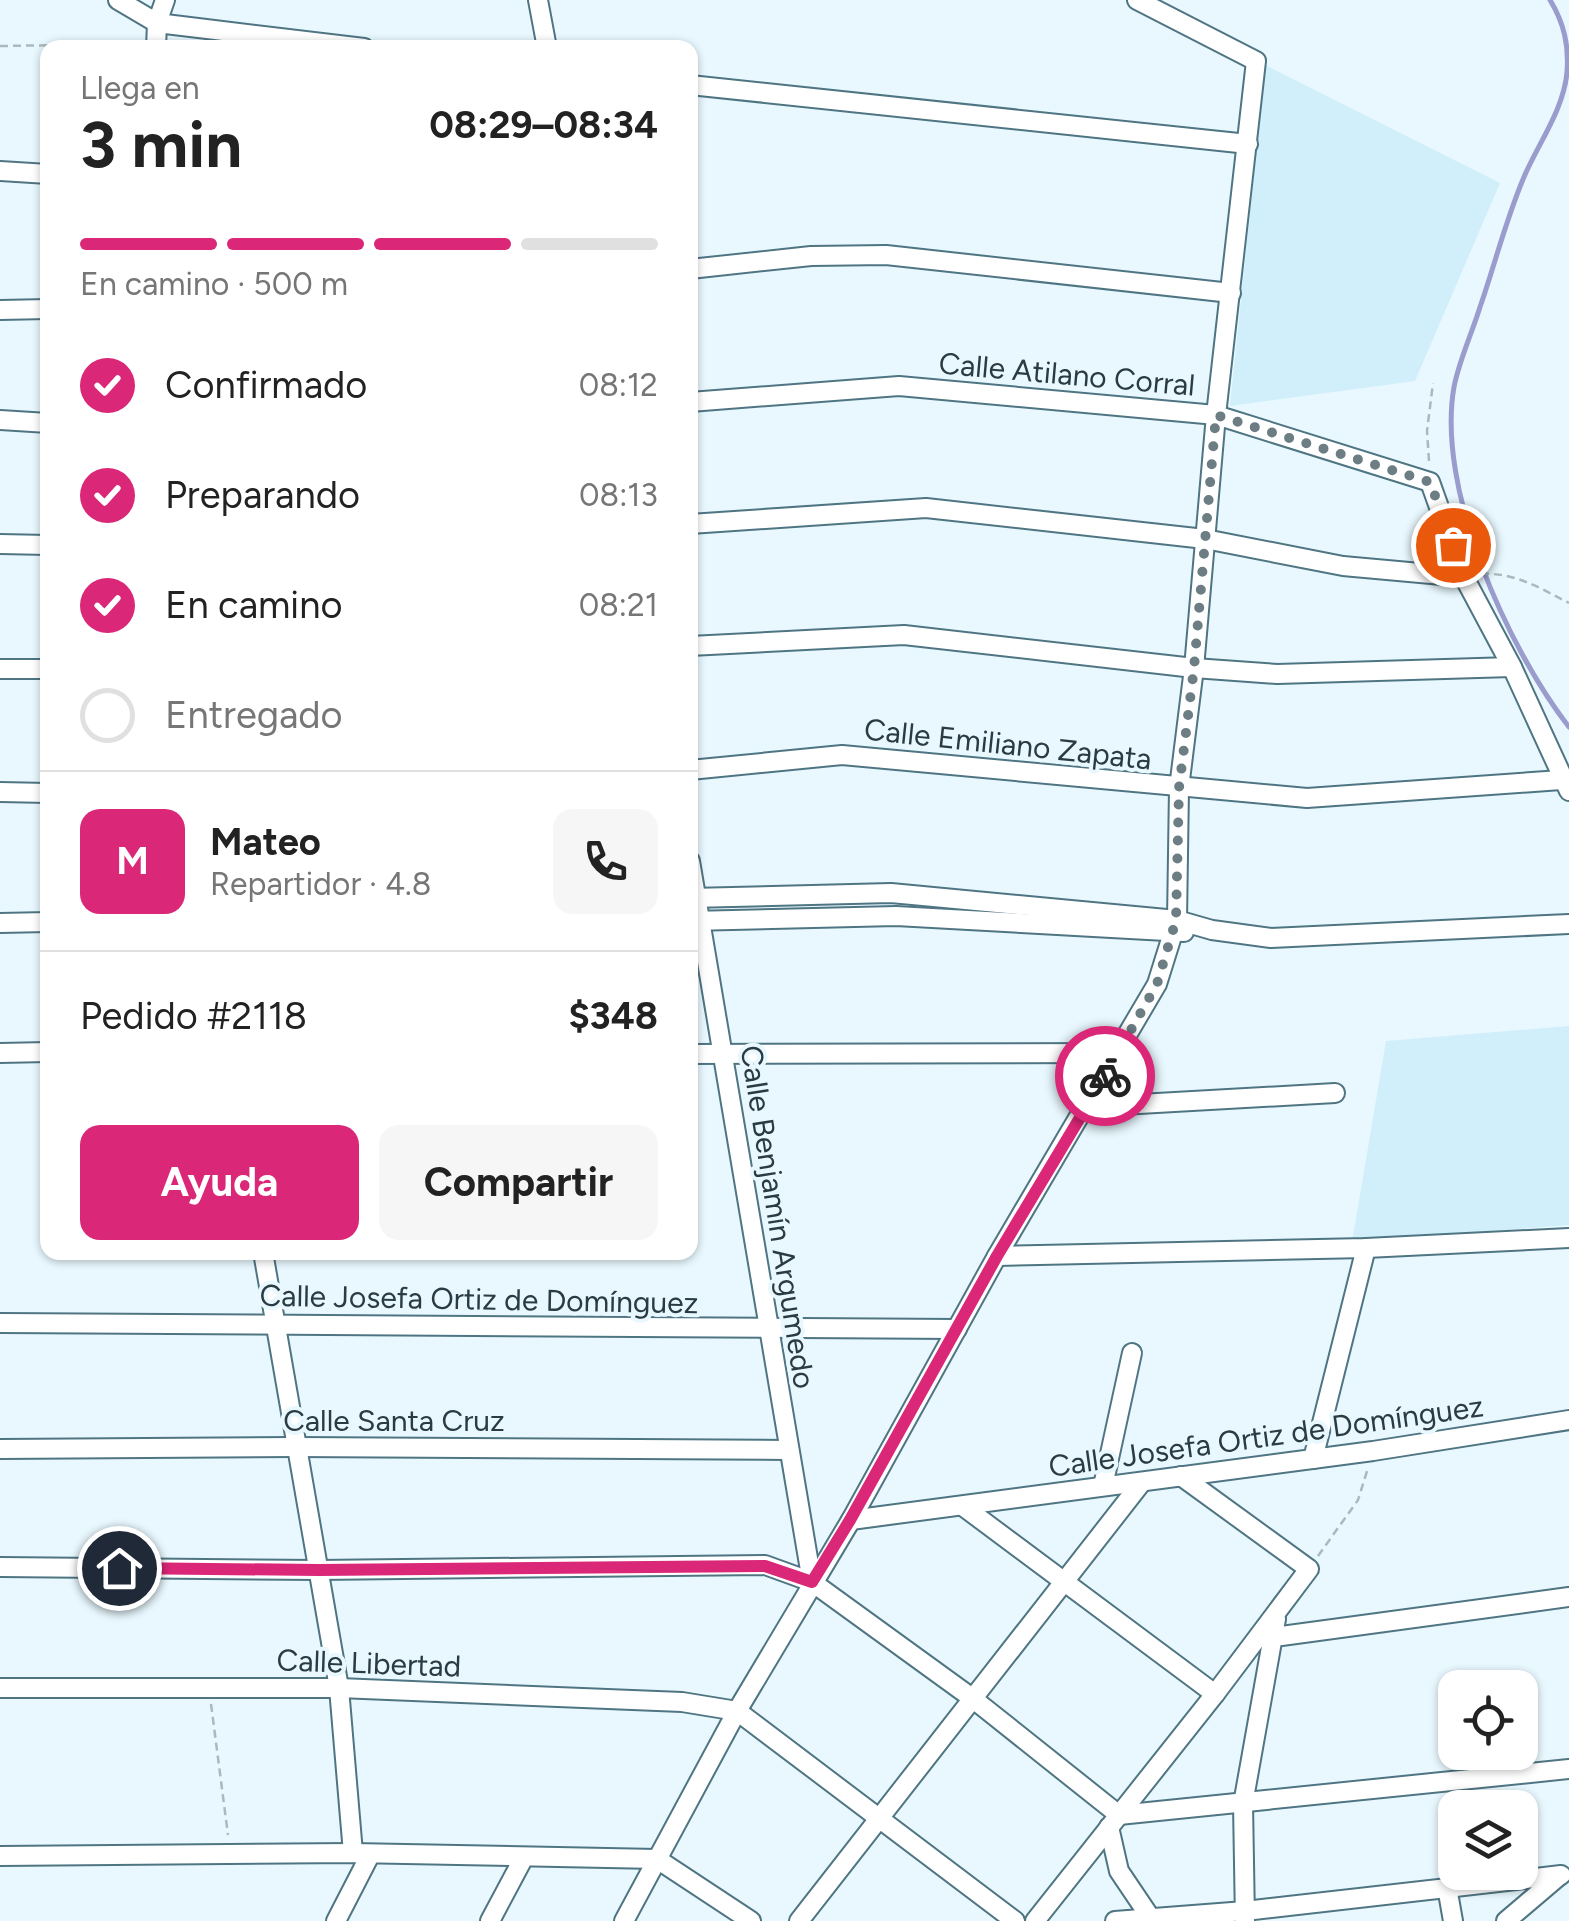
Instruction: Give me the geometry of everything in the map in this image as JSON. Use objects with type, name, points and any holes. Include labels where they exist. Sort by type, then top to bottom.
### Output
[{"type":"street","points":[[118,0],[158,23],[298,40]]},
{"type":"street","points":[[156,40],[165,0]]},
{"type":"street","points":[[538,0],[546,40]]},
{"type":"street","points":[[624,1921],[736,1711],[850,1520],[997,1256],[1119,1053],[1157,984],[1175,926],[1179,788],[1256,61],[1147,2]]},
{"type":"street","points":[[698,86],[1248,144]]},
{"type":"street","points":[[0,171],[40,174]]},
{"type":"street","points":[[698,268],[812,256],[886,255],[1230,292]]},
{"type":"street","points":[[0,310],[40,309]]},
{"type":"street","name":"Calle Atilano Corral","points":[[698,401],[899,386],[1216,415],[1430,482]]},
{"type":"street","points":[[0,420],[40,422]]},
{"type":"street","points":[[1430,482],[1565,786]]},
{"type":"street","points":[[698,523],[926,508],[1205,539],[1344,566],[1472,576]]},
{"type":"street","points":[[0,544],[40,545]]},
{"type":"street","points":[[698,646],[931,636],[1194,668],[1294,674],[1512,666]]},
{"type":"street","points":[[0,668],[40,669]]},
{"type":"street","name":"Calle Emiliano Zapata","points":[[698,769],[842,755],[1307,798],[1565,786]]},
{"type":"street","points":[[0,792],[40,793]]},
{"type":"street","points":[[698,898],[891,893],[1271,938],[1569,924]]},
{"type":"street","points":[[698,921],[896,916],[1175,926]]},
{"type":"street","points":[[0,922],[40,922]]},
{"type":"street","name":"Calle Benjamín Argumedo","points":[[698,935],[724,1054],[812,1582]]},
{"type":"street","points":[[0,1053],[40,1052]]},
{"type":"street","points":[[698,1054],[1119,1053]]},
{"type":"street","points":[[1086,1106],[1335,1094]]},
{"type":"street","points":[[997,1256],[1366,1248],[1569,1238]]},
{"type":"street","points":[[1312,1459],[1366,1248]]},
{"type":"street","points":[[264,1260],[339,1688],[362,1854],[336,1921]]},
{"type":"street","name":"Calle Josefa Ortiz de Domínguez","points":[[0,1323],[956,1329]]},
{"type":"street","points":[[1103,1486],[1132,1353]]},
{"type":"street","name":"Calle Josefa Ortiz de Domínguez","points":[[850,1520],[1373,1451],[1569,1420]]},
{"type":"street","name":"Calle Santa Cruz","points":[[0,1449],[788,1450]]},
{"type":"street","points":[[1034,1921],[1216,1694],[1309,1569],[1181,1476]]},
{"type":"street","points":[[799,1921],[1142,1482]]},
{"type":"street","points":[[964,1507],[1216,1694]]},
{"type":"street","points":[[0,1567],[318,1570],[765,1566],[812,1582],[972,1698],[1114,1822],[1120,1871],[1150,1918]]},
{"type":"street","points":[[1274,1637],[1569,1597]]},
{"type":"street","points":[[1245,1916],[1244,1804],[1276,1615]]},
{"type":"street","name":"Calle Libertad","points":[[0,1688],[339,1688],[682,1702],[736,1711]]},
{"type":"street","points":[[736,1711],[1015,1921]]},
{"type":"street","points":[[1114,1822],[1244,1804],[1569,1770]]},
{"type":"street","points":[[0,1856],[362,1854],[657,1858],[751,1921]]},
{"type":"street","points":[[490,1921],[524,1857]]},
{"type":"street","points":[[1538,1875],[1565,1871]]},
{"type":"street","points":[[1506,1921],[1565,1871]]},
{"type":"street","points":[[1115,1921],[1245,1916],[1438,1888]]},
{"type":"street","points":[[1448,1890],[1453,1921]]},
{"type":"path","points":[[0,46],[40,46]]},
{"type":"path","points":[[1430,482],[1428,431],[1433,383]]},
{"type":"path","points":[[1472,576],[1500,573],[1569,602]]},
{"type":"path","points":[[1309,1569],[1358,1500],[1373,1451]]},
{"type":"path","points":[[209,1688],[230,1854]]},
{"type":"shaded area","points":[[1265,65],[1500,183],[1415,381],[1230,406]]},
{"type":"shaded area","points":[[1569,1026],[1569,1225],[1352,1242],[1386,1041]]},
{"type":"waterway","points":[[1550,0],[1566,43],[1565,86],[1506,225],[1456,377],[1451,428],[1466,518],[1482,565],[1522,654],[1569,727]]},
{"type":"way so far","points":[[1105,1076],[1157,984],[1174,933],[1179,788],[1194,668],[1216,415],[1430,482],[1453,545]]},
{"type":"route","points":[[119,1568],[765,1566],[812,1582],[997,1256],[1105,1076]]}]
